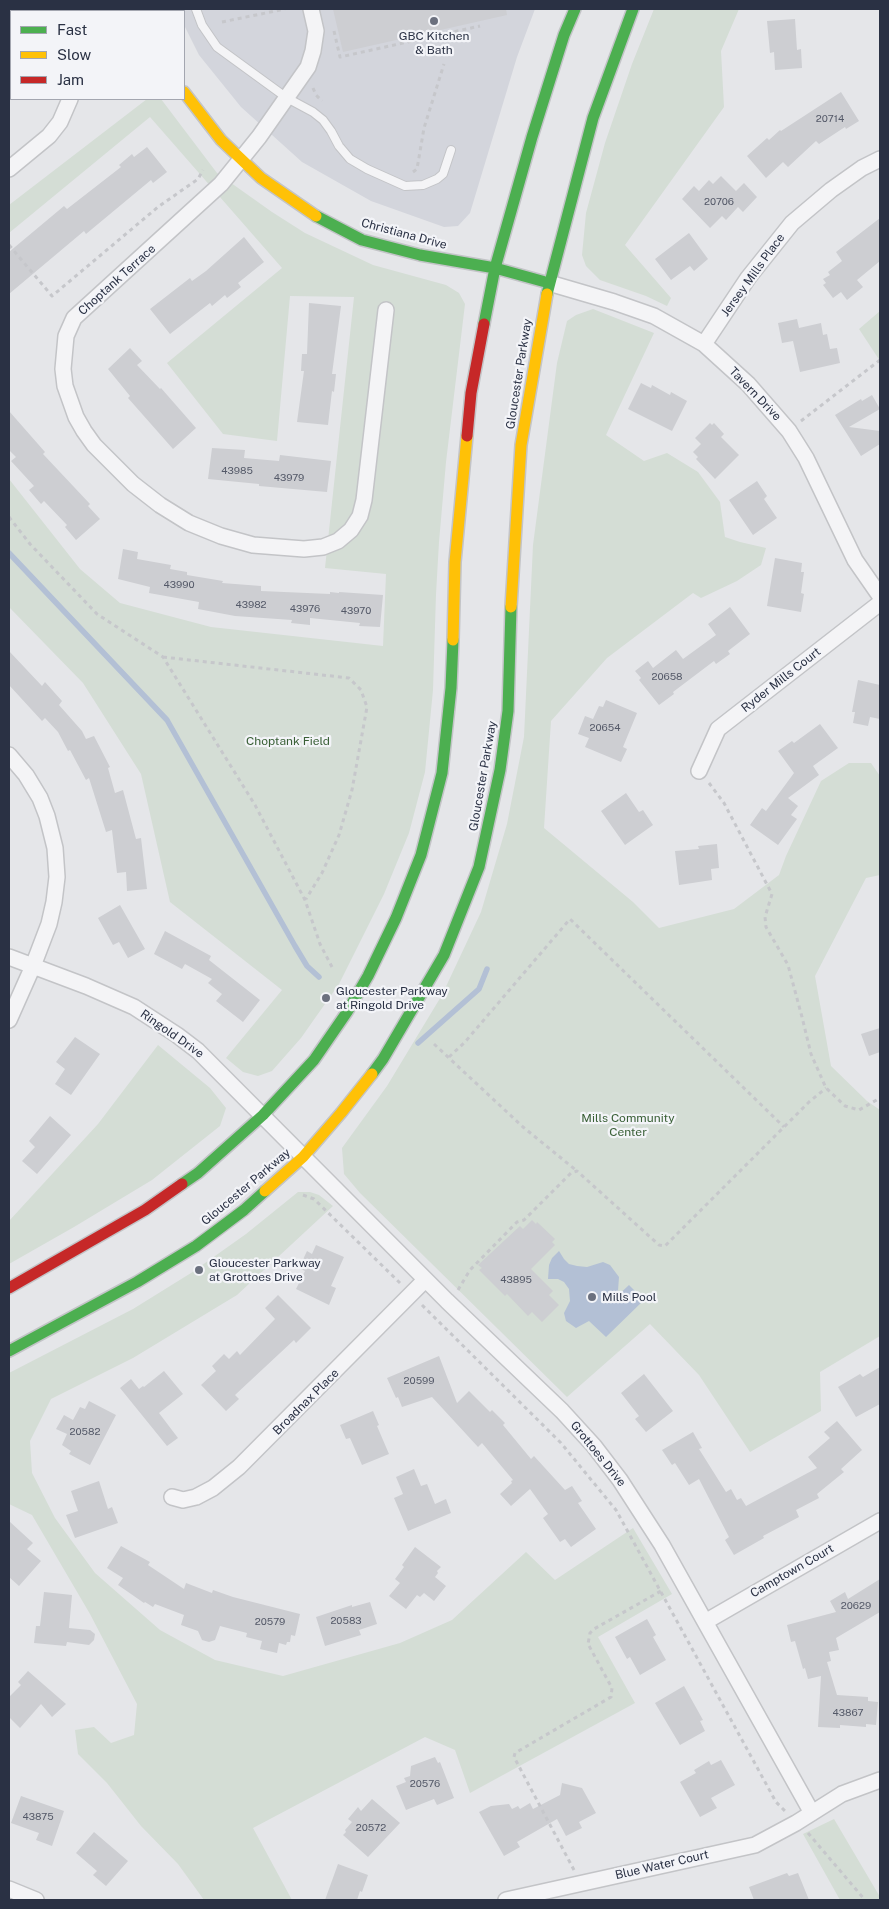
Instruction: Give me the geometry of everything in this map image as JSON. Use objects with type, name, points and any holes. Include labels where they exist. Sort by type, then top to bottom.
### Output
[{"type":"main road","points":[[9,1288],[145,1210],[198,1173],[262,1115],[314,1060],[347,1012],[368,976],[396,918],[421,855],[442,773],[451,688],[455,562],[469,412],[495,268],[532,137],[564,35],[575,9]]},
{"type":"main road","name":"Gloucester Parkway","points":[[9,1352],[137,1282],[196,1246],[244,1210],[303,1157],[341,1113],[388,1051],[444,955],[479,867],[500,770],[508,711],[512,576],[521,445],[549,283],[593,118],[633,9]]},
{"type":"main road","name":"Christiana Drive","points":[[185,93],[199,114],[241,160],[288,198],[331,225],[362,240],[420,255],[495,268],[549,283]]},
{"type":"street","name":"Choptank Terrace","points":[[311,9],[316,31],[314,51],[308,67],[241,160],[221,184],[184,220],[74,318],[66,336],[65,386],[76,417],[94,444],[133,484],[160,506],[189,523],[220,536],[253,544],[296,548],[323,547],[338,541],[352,530],[360,516],[364,500],[386,310]]},
{"type":"street","points":[[9,169],[50,136],[60,122],[70,100]]},
{"type":"street","name":"Jersey Mills Place","points":[[704,344],[748,278],[792,223],[831,190],[862,168],[880,159]]},
{"type":"street","name":"Tavern Drive","points":[[549,283],[654,316],[704,344],[748,384],[789,431],[806,458],[855,560],[880,596]]},
{"type":"street","name":"Ryder Mills Court","points":[[699,771],[718,729],[880,603]]},
{"type":"street","points":[[9,755],[26,775],[40,798],[47,816],[55,848],[57,878],[49,924],[9,1020]]},
{"type":"street","name":"Ringold Drive","points":[[9,957],[86,986],[134,1007],[177,1035],[218,1070],[303,1157]]},
{"type":"street","name":"Grottoes Drive","points":[[303,1157],[447,1301],[562,1411],[594,1446],[620,1480],[662,1545],[812,1813]]},
{"type":"street","name":"Broadnax Place","points":[[172,1497],[183,1500],[196,1498],[213,1488],[239,1467],[426,1280]]},
{"type":"street","name":"Camptown Court","points":[[704,1622],[880,1521]]},
{"type":"street","name":"Blue Water Court","points":[[506,1900],[755,1845],[796,1823],[842,1794],[880,1780]]},
{"type":"street","points":[[9,1889],[36,1900]]},
{"type":"lane","points":[[196,9],[202,25],[217,47],[287,98],[314,112],[323,120],[339,146],[350,159],[405,186],[423,185],[443,174],[451,150]]},
{"type":"path","points":[[9,20],[10,9]]},
{"type":"path","points":[[222,22],[285,9]]},
{"type":"path","points":[[329,35],[332,28],[340,57],[480,26]]},
{"type":"path","points":[[411,173],[415,172],[417,168],[424,128],[444,64]]},
{"type":"path","points":[[315,81],[313,87],[316,95],[329,107]]},
{"type":"path","points":[[9,245],[52,296],[158,207],[198,179],[203,170]]},
{"type":"path","points":[[789,431],[880,360]]},
{"type":"path","points":[[9,517],[30,544],[97,614],[163,657],[255,805],[305,900],[320,944],[332,967]]},
{"type":"path","points":[[163,657],[349,678],[361,690],[367,706],[352,790],[339,835],[322,873],[305,900]]},
{"type":"path","points":[[699,771],[724,803],[772,894],[765,917],[766,927],[788,965],[811,1054],[826,1088],[845,1106],[859,1110],[880,1098]]},
{"type":"path","points":[[449,1057],[570,919],[784,1127]]},
{"type":"path","points":[[434,1044],[523,1127],[577,1171],[659,1245],[665,1246],[784,1127],[826,1088]]},
{"type":"path","points":[[447,1301],[462,1286],[470,1270],[517,1222],[524,1220],[571,1173],[577,1171]]},
{"type":"path","points":[[303,1195],[314,1199],[411,1294],[560,1443],[590,1477],[616,1510],[776,1802],[810,1835],[865,1900]]},
{"type":"path","points":[[582,1884],[514,1757],[516,1753],[612,1697],[612,1688],[588,1644],[590,1633],[661,1592]]},
{"type":"shaded area","points":[[535,9],[517,57],[470,213],[458,226],[444,227],[371,201],[302,162],[241,107],[199,55],[185,27],[185,10],[176,10]]},
{"type":"green space","points":[[654,9],[739,9],[721,51],[724,107],[625,245],[671,298],[667,306],[646,296],[600,280],[586,266],[582,255],[586,213],[605,143],[632,64]]},
{"type":"green space","name":"Choptank Field","points":[[146,100],[162,100],[217,173],[272,212],[305,233],[373,265],[446,285],[459,293],[465,304],[446,462],[439,542],[433,690],[425,772],[409,833],[384,894],[339,984],[301,1038],[272,1071],[258,1076],[243,1072],[226,1058],[282,990],[170,902],[141,774],[83,683],[9,607],[9,479],[80,569],[120,603],[211,627],[383,646],[386,574],[325,568],[354,297],[290,296],[277,441],[223,434],[167,363],[282,268],[150,117],[9,233],[9,205]]},
{"type":"green space","name":"Mills Community Center","points":[[593,309],[654,333],[606,435],[644,461],[667,453],[698,472],[720,502],[725,537],[766,548],[761,565],[737,581],[701,598],[693,593],[607,658],[551,721],[544,828],[633,902],[659,928],[734,909],[779,875],[821,781],[849,763],[871,763],[880,776],[880,875],[866,878],[815,976],[831,1066],[867,1101],[880,1110],[880,1336],[820,1372],[821,1411],[750,1452],[699,1375],[650,1324],[567,1397],[360,1193],[344,1174],[342,1148],[387,1086],[442,995],[481,912],[507,824],[524,737],[533,545],[557,363],[567,321],[576,315]]},
{"type":"green space","points":[[880,311],[880,361],[859,329]]},
{"type":"green space","points":[[158,1045],[210,1088],[226,1108],[220,1126],[152,1180],[9,1264],[9,1221],[98,1124]]},
{"type":"green space","points":[[298,1192],[310,1192],[319,1195],[333,1206],[237,1295],[133,1358],[51,1399],[30,1441],[32,1473],[55,1518],[95,1573],[160,1630],[215,1660],[283,1676],[400,1643],[452,1620],[526,1552],[555,1580],[633,1528],[672,1594],[598,1637],[635,1703],[470,1793],[455,1750],[425,1737],[253,1828],[292,1900],[204,1900],[178,1864],[141,1826],[107,1783],[78,1754],[75,1730],[94,1727],[111,1743],[134,1735],[137,1704],[90,1614],[32,1515],[9,1504],[9,1373],[133,1309],[191,1273],[246,1234]]},
{"type":"green space","points":[[834,1819],[880,1900],[840,1900],[803,1834]]},
{"type":"water","name":"Mills Pool","points":[[559,1251],[569,1264],[587,1267],[603,1262],[610,1265],[619,1277],[618,1291],[610,1300],[611,1302],[629,1285],[644,1300],[606,1337],[589,1321],[576,1328],[566,1321],[564,1313],[570,1301],[569,1289],[564,1282],[558,1279],[548,1279],[549,1265],[552,1258]]},
{"type":"building","points":[[333,9],[506,9],[507,15],[343,52]]},
{"type":"building","points":[[795,19],[797,50],[801,49],[802,68],[775,70],[774,52],[770,53],[767,21]]},
{"type":"building","points":[[841,92],[859,121],[846,129],[845,127],[819,144],[816,141],[788,167],[783,162],[766,178],[747,156],[767,138],[769,140],[780,130]]},
{"type":"building","points":[[147,147],[167,172],[153,183],[151,180],[86,234],[84,231],[9,294],[9,252],[64,206],[67,209],[121,167],[119,165],[132,154],[134,157]]},
{"type":"building","points":[[721,176],[736,191],[744,183],[757,197],[743,212],[738,207],[726,220],[722,216],[710,228],[682,199],[694,186],[699,191],[709,180],[713,184]]},
{"type":"building","points":[[880,218],[880,261],[857,280],[863,287],[847,300],[841,292],[833,298],[823,285],[826,283],[823,279],[830,275],[828,272],[842,261],[836,252]]},
{"type":"building","points":[[689,233],[708,259],[694,271],[690,266],[671,280],[655,259]]},
{"type":"building","points":[[244,237],[264,262],[238,283],[241,287],[227,298],[225,295],[212,306],[210,303],[170,334],[150,309],[190,278],[192,281],[206,271]]},
{"type":"building","points":[[309,303],[341,306],[332,374],[336,374],[328,425],[297,422],[304,371],[301,371],[302,354],[307,354]]},
{"type":"building","points":[[797,319],[799,328],[821,323],[823,335],[827,334],[830,349],[837,348],[840,363],[800,372],[793,341],[782,343],[778,323]]},
{"type":"building","points":[[130,348],[142,361],[137,365],[161,388],[196,428],[173,449],[128,398],[130,396],[108,369]]},
{"type":"building","points":[[641,383],[651,388],[652,385],[670,395],[671,392],[687,401],[672,431],[628,409]]},
{"type":"building","points":[[872,395],[880,409],[849,427],[880,431],[880,444],[861,456],[835,415],[861,399],[862,401]]},
{"type":"building","points":[[9,411],[45,452],[43,454],[90,504],[88,506],[100,519],[76,540],[65,527],[67,525],[44,501],[41,504],[29,490],[34,486],[11,461],[16,457],[9,450]]},
{"type":"building","points":[[710,423],[712,425],[714,423],[724,434],[721,437],[739,455],[715,479],[696,459],[698,457],[693,452],[701,444],[695,438]]},
{"type":"building","points":[[212,448],[245,450],[244,458],[279,461],[280,455],[331,461],[327,492],[208,479]]},
{"type":"building","points":[[757,481],[767,496],[764,499],[777,518],[753,535],[729,500]]},
{"type":"building","points":[[123,549],[138,552],[137,559],[171,565],[170,569],[187,572],[187,575],[223,581],[222,583],[261,586],[261,591],[330,594],[330,592],[339,592],[383,595],[380,627],[359,626],[360,623],[310,618],[310,625],[291,623],[292,620],[235,616],[198,609],[199,602],[149,593],[150,587],[118,579]]},
{"type":"building","points":[[775,558],[802,563],[801,572],[804,572],[801,593],[804,594],[801,612],[767,606]]},
{"type":"building","points":[[730,607],[750,634],[728,651],[730,654],[716,664],[714,661],[659,705],[639,680],[641,678],[635,671],[648,661],[653,668],[676,650],[683,659],[716,635],[708,624]]},
{"type":"building","points":[[9,651],[42,686],[45,682],[62,701],[59,705],[82,731],[86,739],[94,736],[110,767],[108,768],[115,793],[123,790],[136,839],[141,838],[147,889],[127,891],[126,872],[117,873],[112,830],[106,832],[89,778],[86,780],[58,732],[45,718],[42,721],[9,685]]},
{"type":"building","points":[[858,680],[880,685],[880,719],[870,717],[868,726],[853,723],[855,712],[852,712]]},
{"type":"building","points":[[606,700],[637,713],[623,747],[627,749],[621,762],[585,747],[589,738],[578,734],[585,716],[593,719],[599,706],[603,707]]},
{"type":"building","points":[[820,724],[838,748],[813,766],[819,775],[788,798],[798,806],[791,815],[797,819],[778,845],[750,825],[762,808],[766,811],[794,773],[778,751],[792,741],[794,743]]},
{"type":"building","points":[[626,793],[639,812],[643,810],[653,825],[625,845],[601,811]]},
{"type":"building","points":[[717,844],[719,868],[711,869],[712,880],[679,885],[675,851],[699,849],[698,846]]},
{"type":"building","points":[[120,905],[145,949],[128,958],[119,942],[113,945],[98,918]]},
{"type":"building","points":[[165,931],[211,956],[209,960],[260,1000],[243,1022],[216,1001],[222,994],[208,983],[212,979],[185,964],[182,969],[154,954]]},
{"type":"building","points":[[880,1028],[880,1052],[869,1056],[861,1034]]},
{"type":"building","points":[[75,1037],[100,1054],[71,1095],[55,1084],[65,1069],[56,1062]]},
{"type":"building","points":[[50,1116],[71,1135],[37,1174],[22,1161],[35,1147],[29,1141]]},
{"type":"building","points":[[532,1220],[536,1224],[537,1222],[555,1239],[552,1242],[555,1245],[531,1269],[553,1291],[549,1295],[559,1305],[542,1322],[532,1312],[528,1316],[507,1294],[505,1296],[479,1270],[482,1268],[478,1265],[520,1226],[523,1229]]},
{"type":"building","points":[[316,1245],[344,1257],[331,1286],[336,1288],[329,1305],[296,1289],[305,1271],[299,1268],[307,1251],[312,1254]]},
{"type":"building","points":[[278,1295],[311,1328],[296,1343],[294,1340],[235,1395],[239,1399],[226,1411],[201,1385],[216,1371],[212,1366],[224,1354],[229,1359],[237,1351],[240,1355],[275,1319],[265,1308]]},
{"type":"building","points":[[439,1356],[457,1403],[469,1391],[490,1412],[492,1410],[505,1423],[503,1425],[531,1459],[534,1456],[565,1490],[572,1486],[582,1501],[578,1503],[596,1529],[571,1547],[565,1539],[560,1542],[543,1518],[548,1514],[530,1489],[511,1506],[500,1494],[513,1480],[482,1443],[478,1447],[432,1397],[402,1407],[387,1378]]},
{"type":"building","points":[[880,1367],[880,1404],[856,1417],[838,1387],[860,1374],[863,1377]]},
{"type":"building","points":[[164,1371],[183,1394],[159,1413],[178,1438],[167,1446],[120,1388],[131,1379],[139,1389]]},
{"type":"building","points":[[644,1374],[673,1411],[646,1432],[635,1419],[639,1416],[621,1393]]},
{"type":"building","points":[[89,1401],[116,1415],[90,1465],[69,1454],[71,1451],[62,1445],[67,1434],[56,1429],[64,1415],[73,1420],[80,1407],[85,1409]]},
{"type":"building","points":[[373,1411],[389,1454],[362,1465],[350,1438],[346,1439],[340,1425]]},
{"type":"building","points":[[837,1421],[862,1450],[841,1469],[844,1472],[817,1494],[819,1498],[796,1510],[799,1517],[763,1536],[764,1538],[734,1555],[725,1540],[729,1537],[699,1479],[689,1485],[675,1463],[672,1465],[662,1450],[693,1432],[702,1448],[699,1449],[726,1492],[731,1489],[737,1500],[741,1498],[746,1506],[817,1468],[808,1457],[830,1438],[824,1432]]},
{"type":"building","points":[[414,1469],[421,1486],[427,1484],[435,1504],[446,1499],[451,1513],[408,1531],[394,1498],[403,1494],[396,1477]]},
{"type":"building","points":[[99,1481],[108,1509],[112,1507],[118,1523],[75,1538],[66,1515],[78,1511],[71,1491]]},
{"type":"building","points":[[9,1521],[33,1543],[27,1549],[41,1561],[19,1586],[9,1577]]},
{"type":"building","points":[[121,1546],[150,1562],[148,1565],[184,1589],[186,1583],[212,1593],[213,1590],[300,1614],[295,1636],[291,1635],[290,1642],[287,1642],[286,1645],[279,1643],[277,1653],[260,1649],[262,1641],[246,1637],[247,1633],[220,1626],[215,1640],[209,1642],[202,1640],[198,1631],[181,1625],[184,1615],[155,1604],[153,1607],[144,1603],[118,1585],[123,1578],[107,1568]]},
{"type":"building","points":[[415,1547],[441,1567],[435,1577],[446,1586],[434,1601],[424,1593],[420,1597],[417,1595],[406,1609],[389,1596],[400,1583],[395,1579]]},
{"type":"building","points":[[880,1579],[880,1612],[836,1638],[839,1650],[829,1652],[831,1661],[827,1662],[837,1695],[868,1697],[868,1701],[878,1702],[876,1725],[866,1724],[866,1727],[840,1725],[840,1728],[818,1727],[821,1676],[808,1679],[795,1641],[791,1642],[787,1625],[836,1612],[830,1601],[845,1592],[848,1599]]},
{"type":"building","points":[[44,1592],[72,1595],[69,1628],[90,1630],[95,1634],[94,1640],[89,1645],[67,1642],[66,1646],[34,1643],[36,1626],[40,1626]]},
{"type":"building","points":[[370,1602],[377,1624],[359,1630],[361,1635],[325,1646],[316,1617],[352,1605],[352,1607]]},
{"type":"building","points":[[647,1619],[656,1635],[653,1637],[666,1660],[640,1675],[630,1657],[627,1659],[615,1637]]},
{"type":"building","points":[[28,1671],[66,1704],[52,1717],[41,1704],[20,1728],[9,1717],[9,1697],[21,1685],[18,1682]]},
{"type":"building","points":[[684,1686],[703,1720],[700,1721],[705,1731],[680,1745],[655,1703]]},
{"type":"building","points":[[435,1757],[438,1763],[440,1762],[454,1798],[437,1805],[434,1799],[406,1810],[396,1786],[406,1782],[404,1778],[410,1776],[411,1766]]},
{"type":"building","points":[[721,1760],[735,1785],[711,1798],[717,1808],[700,1817],[680,1782],[696,1773],[694,1770],[709,1761],[711,1765]]},
{"type":"building","points":[[562,1783],[582,1788],[596,1813],[579,1822],[582,1828],[566,1836],[557,1819],[517,1842],[520,1847],[504,1856],[479,1812],[491,1806],[509,1804],[512,1809],[518,1806],[520,1809],[530,1803],[533,1809],[560,1795]]},
{"type":"building","points":[[21,1796],[64,1811],[52,1846],[36,1840],[39,1833],[11,1823]]},
{"type":"building","points":[[372,1799],[400,1823],[368,1857],[343,1835],[352,1822],[348,1819],[358,1807],[361,1811]]},
{"type":"building","points":[[94,1832],[128,1861],[106,1886],[93,1875],[97,1871],[76,1853]]},
{"type":"building","points":[[338,1864],[368,1875],[357,1900],[325,1900]]},
{"type":"building","points":[[787,1873],[789,1876],[798,1873],[809,1900],[754,1900],[749,1887]]},
{"type":"waterway","points":[[9,553],[167,720],[295,946],[307,966],[319,977]]},
{"type":"waterway","points":[[418,1043],[479,989],[487,969]]},
{"type":"traffic: fast","points":[[484,324],[495,268],[532,137],[564,35],[575,9]]},
{"type":"traffic: fast","points":[[547,294],[593,118],[633,9]]},
{"type":"traffic: fast","points":[[316,216],[362,240],[420,255],[495,268],[549,283]]},
{"type":"traffic: fast","points":[[372,1074],[383,1059],[444,955],[479,867],[500,770],[508,711],[511,607]]},
{"type":"traffic: fast","points":[[182,1184],[198,1173],[263,1115],[314,1060],[347,1012],[368,976],[396,918],[421,855],[442,773],[451,688],[453,640]]},
{"type":"traffic: fast","points":[[9,1351],[137,1282],[196,1246],[244,1210],[265,1191]]},
{"type":"traffic: slow","points":[[185,93],[221,140],[261,178],[316,216]]},
{"type":"traffic: slow","points":[[511,607],[521,445],[547,294]]},
{"type":"traffic: slow","points":[[453,640],[455,562],[467,436]]},
{"type":"traffic: slow","points":[[265,1191],[303,1157],[372,1074]]},
{"type":"traffic: jam","points":[[467,436],[471,393],[484,324]]},
{"type":"traffic: jam","points":[[9,1288],[145,1210],[182,1184]]},
{"type":"place","name":"GBC Kitchen & Bath","points":[[434,21]]},
{"type":"place","name":"Gloucester Parkway at Ringold Drive","points":[[326,998]]},
{"type":"place","name":"Gloucester Parkway at Grottoes Drive","points":[[199,1270]]},
{"type":"place","name":"Mills Pool","points":[[592,1297]]}]
